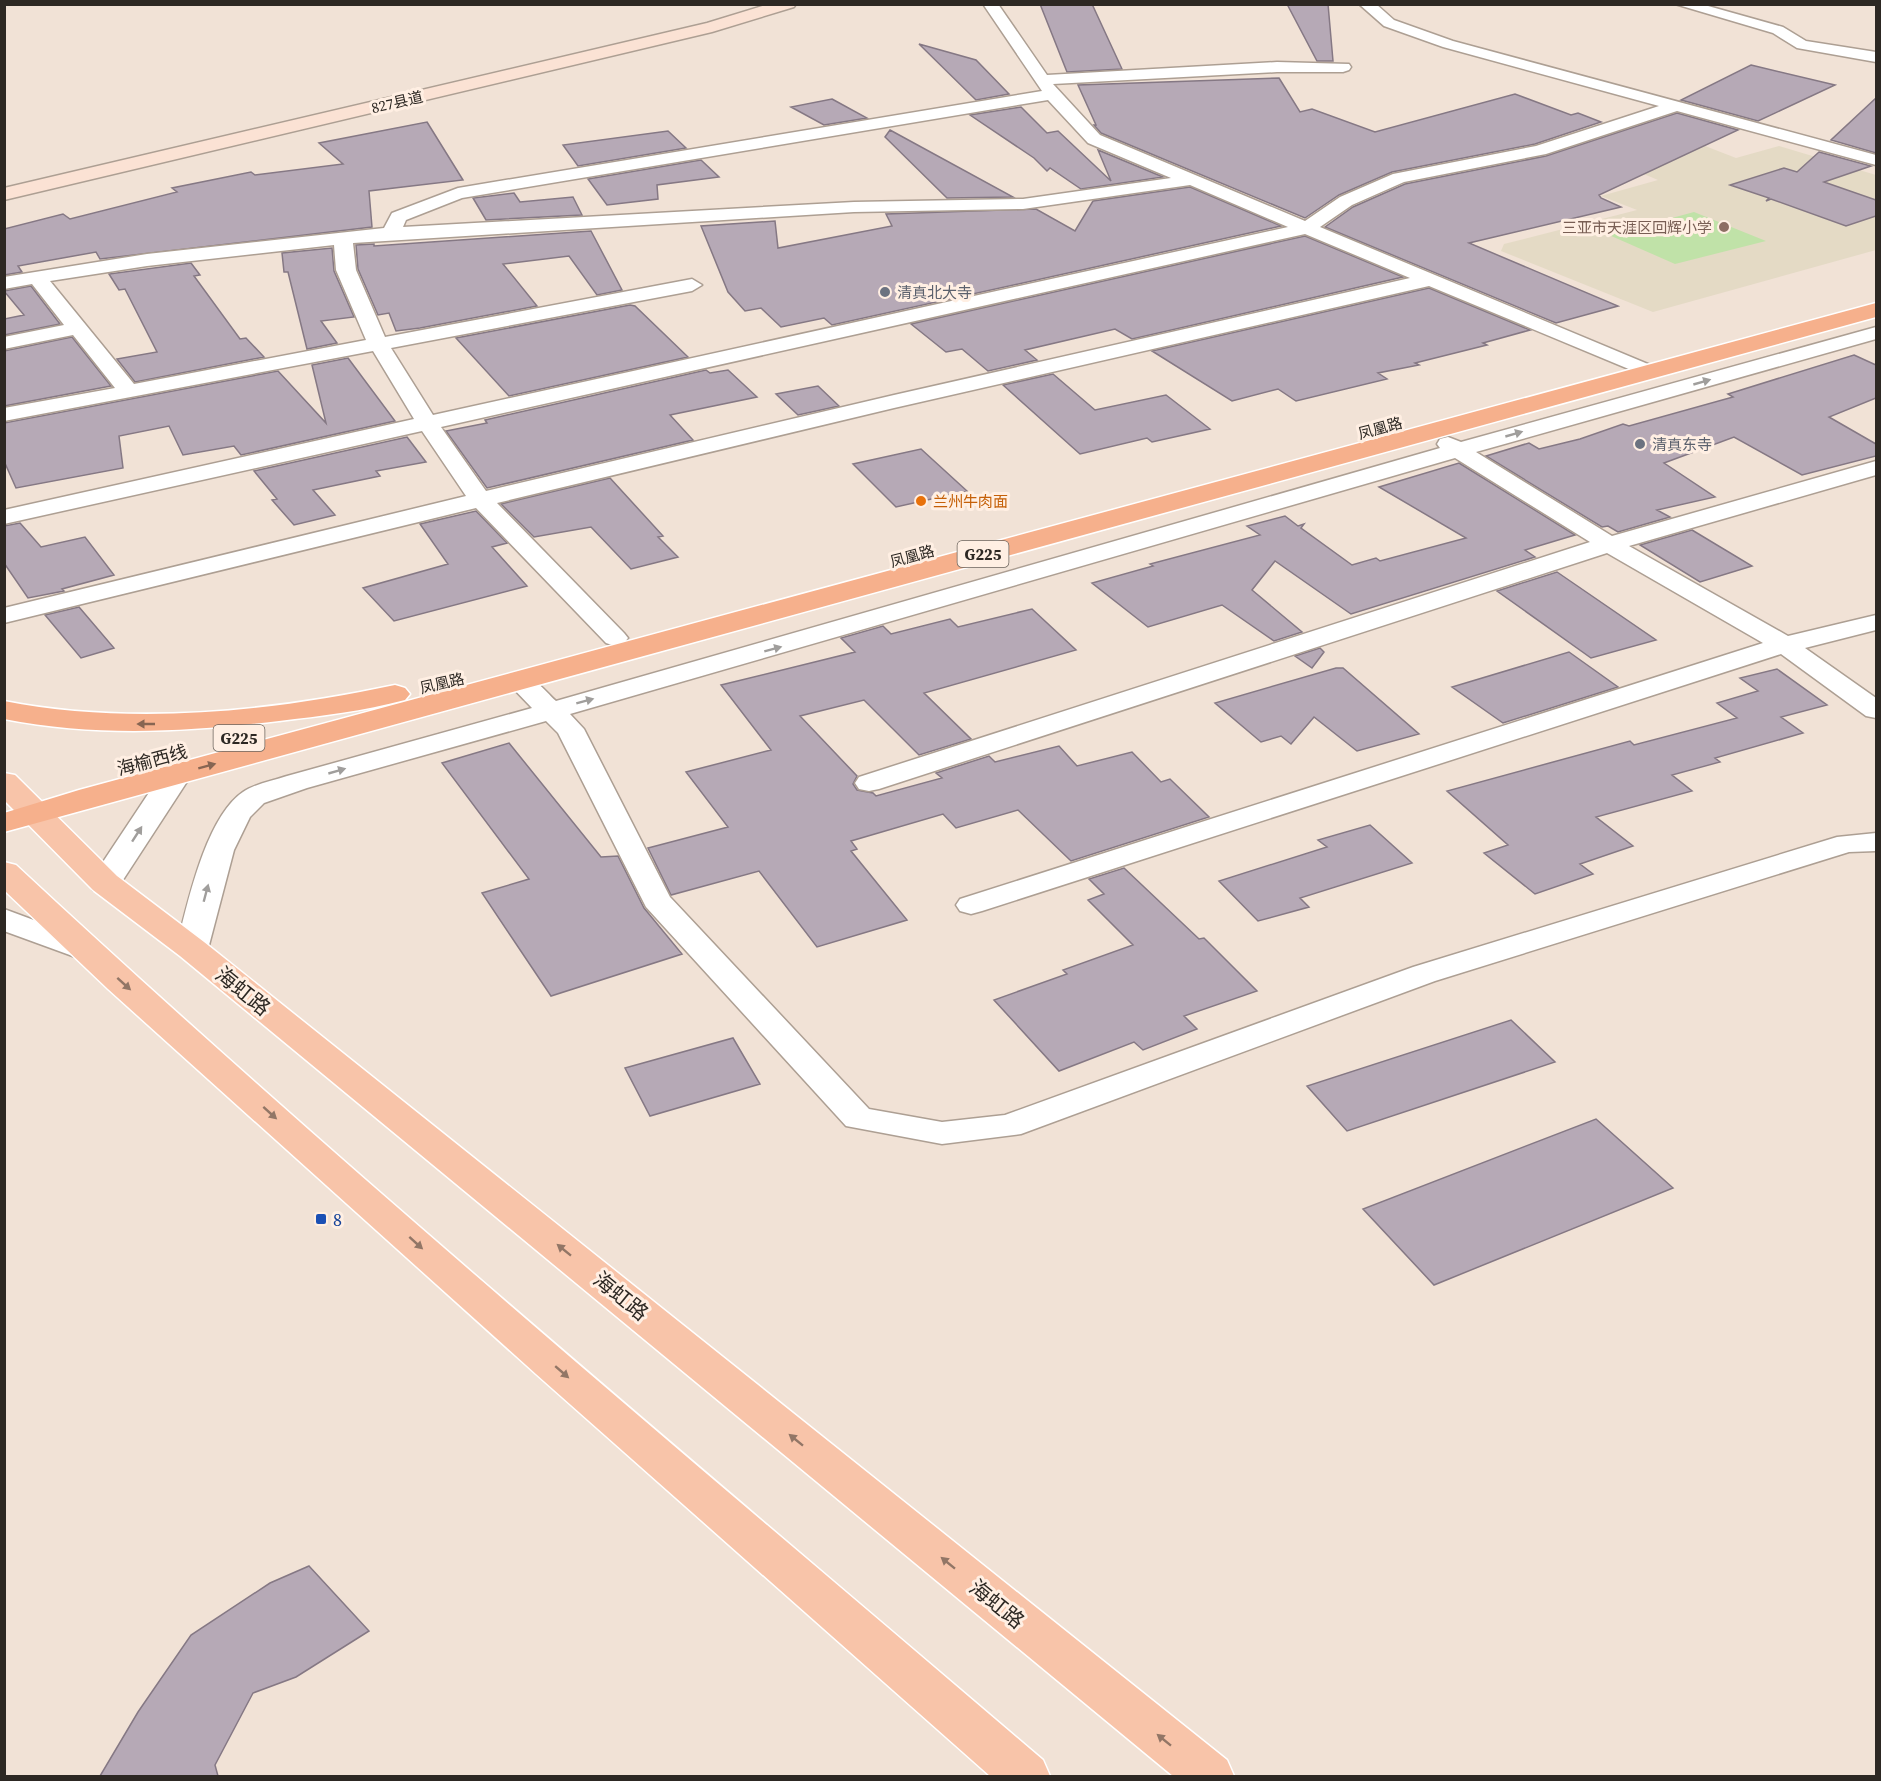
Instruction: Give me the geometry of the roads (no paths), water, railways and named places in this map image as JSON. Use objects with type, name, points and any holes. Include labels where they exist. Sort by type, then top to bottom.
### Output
[{"type":"highway","name":"凤凰路","points":[[13,802],[90,797],[1430,433],[1636,366],[1876,293]]},
{"type":"highway","name":"凤凰路","points":[[4,710],[28,716],[146,725],[246,716],[364,700],[474,676],[1636,366],[1876,310]]},
{"type":"highway","name":"海榆西线","points":[[13,802],[474,676]]},
{"type":"main road","name":"827县道","points":[[4,194],[711,27],[788,4]]},
{"type":"main road","name":"海虹路","points":[[13,802],[105,883],[192,949],[1209,1776]]},
{"type":"main road","points":[[4,872],[89,952],[551,1363],[1025,1776]]},
{"type":"street","points":[[990,4],[1047,87],[1094,139],[1636,366]]},
{"type":"street","points":[[1366,4],[1389,22],[1448,44],[1876,160]]},
{"type":"street","points":[[1682,4],[1778,30],[1802,45],[1876,57]]},
{"type":"street","points":[[391,233],[398,217],[458,193],[1047,87],[1277,67],[1343,67]]},
{"type":"street","points":[[4,517],[1307,228],[1346,201],[1399,178],[1540,150],[1677,106]]},
{"type":"street","points":[[4,283],[147,260],[391,233],[854,207],[1023,204],[1191,180]]},
{"type":"street","points":[[343,238],[346,270],[379,345],[427,423],[479,498],[615,638]]},
{"type":"street","points":[[37,278],[129,391]]},
{"type":"street","points":[[8,611],[1082,356],[1430,280]]},
{"type":"street","points":[[4,415],[692,285]]},
{"type":"street","points":[[4,343],[78,328]]},
{"type":"street","points":[[192,949],[212,869],[234,820],[251,799],[297,782],[785,646],[1458,450],[1876,333]]},
{"type":"street","points":[[1430,433],[1609,543],[1784,645],[1876,710]]},
{"type":"street","points":[[869,783],[1609,543],[1876,468]]},
{"type":"street","points":[[971,905],[1784,645],[1876,622]]},
{"type":"street","points":[[519,681],[570,729],[657,901],[858,1118],[942,1133],[1009,1126],[1424,974],[1847,843],[1876,842]]},
{"type":"street","points":[[105,883],[177,774]]},
{"type":"street","points":[[4,919],[89,952]]},
{"type":"place","name":"三亚市天涯区回辉小学","points":[[1724,227]]},
{"type":"place","name":"清真北大寺","points":[[885,292]]},
{"type":"place","name":"清真东寺","points":[[1640,444]]},
{"type":"place","name":"兰州牛肉面","points":[[921,501]]},
{"type":"place","name":"8","points":[[321,1219]]}]
